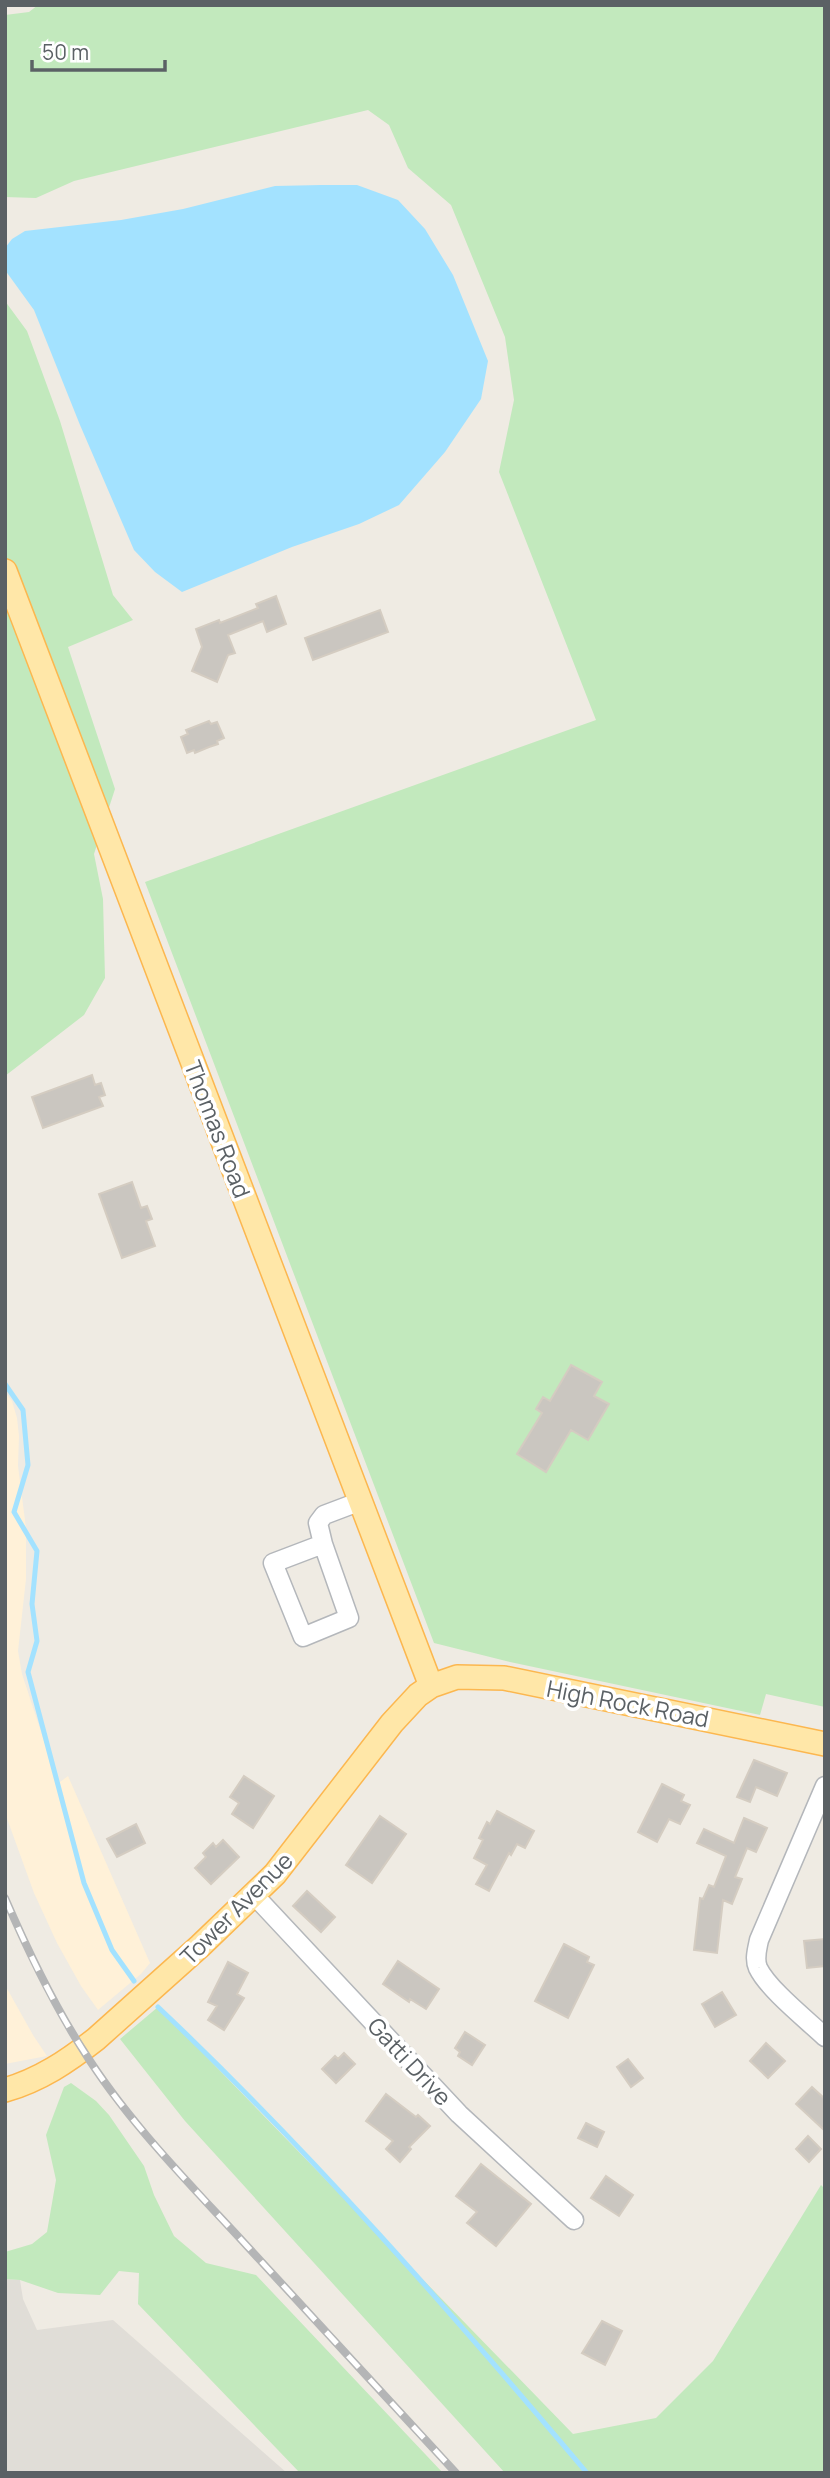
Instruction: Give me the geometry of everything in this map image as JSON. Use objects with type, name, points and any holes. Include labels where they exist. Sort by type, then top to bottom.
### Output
[{"type":"main road","name":"Thomas Road","points":[[5,571],[431,1686]]},
{"type":"main road","name":"High Rock Road","points":[[431,1686],[464,1676],[504,1678],[825,1744]]},
{"type":"main road","name":"Tower Avenue","points":[[5,2090],[41,2076],[69,2060],[146,1995],[254,1895],[280,1868],[397,1718],[418,1695],[431,1686]]},
{"type":"street","points":[[323,1544],[273,1563],[303,1637],[349,1618],[319,1529],[321,1518],[361,1501]]},
{"type":"street","points":[[825,1786],[759,1940],[755,1958],[758,1969],[771,1986],[825,2037]]},
{"type":"street","name":"Gatti Drive","points":[[254,1895],[459,2114],[574,2220]]},
{"type":"shaded area","points":[[5,1392],[12,1401],[17,1418],[18,1466],[26,1528],[26,1579],[18,1651],[22,1674],[54,1771],[60,1782],[68,1776],[150,1963],[141,1974],[98,2010],[57,1943],[34,1893],[5,1813]]},
{"type":"shaded area","points":[[5,1985],[33,2035],[47,2056],[5,2064]]},
{"type":"shaded area","points":[[5,2279],[20,2280],[23,2299],[37,2330],[113,2320],[287,2473],[5,2473]]},
{"type":"green space","points":[[38,5],[825,5],[825,1707],[766,1694],[760,1715],[510,1662],[434,1643],[145,882],[596,720],[499,472],[514,400],[505,337],[451,205],[408,168],[389,125],[368,110],[74,181],[36,198],[5,197],[5,15],[29,12]]},
{"type":"green space","points":[[5,301],[27,331],[60,421],[113,595],[133,620],[68,647],[115,789],[94,854],[103,899],[105,978],[84,1015],[5,1076]]},
{"type":"green space","points":[[158,2007],[573,2434],[656,2418],[713,2361],[821,2185],[825,2189],[825,2473],[505,2473],[185,2121],[120,2039]]},
{"type":"green space","points":[[71,2083],[96,2101],[109,2115],[144,2166],[154,2195],[174,2236],[206,2263],[256,2275],[443,2473],[300,2473],[138,2304],[139,2273],[119,2271],[100,2295],[58,2293],[20,2280],[5,2279],[5,2252],[32,2244],[47,2232],[56,2180],[46,2135],[64,2087]]},
{"type":"water","points":[[357,185],[398,200],[425,229],[453,275],[488,361],[481,399],[445,452],[399,505],[359,524],[292,547],[182,592],[155,572],[134,550],[34,310],[5,270],[5,248],[12,239],[25,231],[121,220],[183,209],[275,186]]},
{"type":"building","points":[[276,596],[286,624],[267,632],[263,621],[228,635],[235,653],[228,655],[217,682],[192,671],[202,647],[196,629],[258,608],[256,604]]},
{"type":"building","points":[[380,610],[388,632],[313,660],[305,638]]},
{"type":"building","points":[[209,721],[211,724],[217,722],[224,738],[217,741],[218,744],[195,753],[194,750],[187,753],[181,737],[188,734],[186,730]]},
{"type":"building","points":[[92,1075],[95,1085],[101,1083],[105,1095],[99,1097],[103,1106],[43,1128],[32,1097]]},
{"type":"building","points":[[132,1182],[141,1208],[147,1206],[152,1219],[146,1221],[155,1246],[122,1258],[99,1194]]},
{"type":"building","points":[[571,1365],[602,1382],[594,1396],[609,1404],[588,1440],[571,1430],[546,1472],[517,1454],[542,1413],[536,1409],[543,1397],[550,1401]]},
{"type":"building","points":[[754,1760],[787,1773],[777,1796],[756,1787],[750,1802],[737,1797]]},
{"type":"building","points":[[244,1776],[274,1796],[253,1828],[232,1814],[239,1803],[230,1797]]},
{"type":"building","points":[[662,1784],[684,1795],[681,1801],[690,1805],[680,1824],[669,1819],[657,1842],[638,1832]]},
{"type":"building","points":[[497,1811],[534,1831],[525,1848],[517,1844],[511,1855],[509,1853],[489,1891],[476,1884],[487,1865],[474,1858],[483,1840],[479,1838],[487,1822],[490,1824]]},
{"type":"building","points":[[380,1816],[406,1834],[372,1883],[346,1865]]},
{"type":"building","points":[[744,1818],[767,1828],[756,1852],[747,1848],[735,1877],[742,1879],[732,1904],[723,1900],[717,1953],[694,1950],[700,1898],[703,1899],[709,1885],[714,1887],[726,1856],[697,1843],[704,1829],[734,1843]]},
{"type":"building","points":[[136,1824],[145,1843],[117,1857],[107,1839]]},
{"type":"building","points":[[223,1840],[239,1857],[211,1884],[195,1868],[206,1857],[203,1853],[213,1843],[216,1847]]},
{"type":"building","points":[[307,1891],[335,1917],[321,1932],[293,1906]]},
{"type":"building","points":[[825,1939],[825,1966],[807,1968],[804,1941]]},
{"type":"building","points":[[564,1944],[589,1957],[587,1962],[594,1965],[568,2018],[535,2001]]},
{"type":"building","points":[[398,1961],[439,1989],[426,2009],[410,1999],[409,2002],[383,1984]]},
{"type":"building","points":[[228,1962],[248,1973],[237,1994],[244,1998],[224,2030],[208,2020],[217,2006],[208,2002]]},
{"type":"building","points":[[722,1992],[736,2015],[715,2027],[702,2004]]},
{"type":"building","points":[[465,2032],[485,2045],[472,2065],[458,2056],[460,2052],[455,2048]]},
{"type":"building","points":[[766,2043],[785,2061],[768,2078],[750,2061]]},
{"type":"building","points":[[344,2053],[355,2064],[336,2083],[322,2069],[335,2056],[338,2059]]},
{"type":"building","points":[[628,2059],[643,2078],[631,2087],[617,2067]]},
{"type":"building","points":[[812,2087],[825,2099],[825,2131],[796,2104]]},
{"type":"building","points":[[386,2094],[430,2126],[409,2147],[411,2149],[400,2162],[386,2149],[393,2141],[366,2121]]},
{"type":"building","points":[[586,2123],[604,2132],[597,2147],[578,2138]]},
{"type":"building","points":[[808,2136],[821,2149],[809,2162],[796,2149]]},
{"type":"building","points":[[481,2164],[531,2204],[496,2246],[467,2223],[477,2212],[456,2196]]},
{"type":"building","points":[[606,2176],[633,2195],[619,2216],[591,2198]]},
{"type":"building","points":[[602,2321],[622,2331],[605,2365],[582,2353]]},
{"type":"waterway","points":[[5,1384],[23,1410],[28,1465],[14,1512],[37,1551],[32,1604],[37,1641],[28,1672],[84,1883],[112,1950],[134,1981]]},
{"type":"waterway","points":[[158,2007],[270,2118],[379,2234],[587,2473]]},
{"type":"railway","points":[[5,1898],[61,2013],[119,2102],[181,2175],[456,2473]]}]
